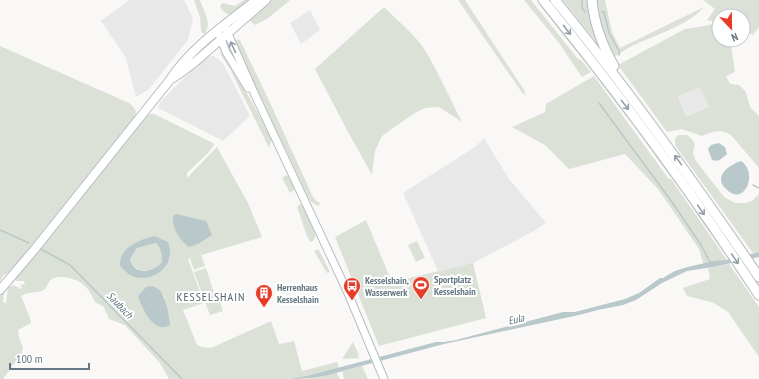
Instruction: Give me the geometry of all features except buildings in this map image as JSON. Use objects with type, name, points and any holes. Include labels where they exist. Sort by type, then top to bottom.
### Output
[{"type":"highway","points":[[543,0],[598,70],[680,180],[759,295]]},
{"type":"highway","points":[[555,0],[610,65],[704,196],[759,276]]},
{"type":"highway","points":[[592,0],[598,31],[610,65]]},
{"type":"main road","points":[[0,290],[34,250],[192,51],[256,0]]},
{"type":"main road","points":[[170,79],[180,74],[266,0]]},
{"type":"main road","points":[[224,25],[224,37]]},
{"type":"main road","points":[[217,31],[224,37],[256,97],[333,258],[384,379]]},
{"type":"shaded area","points":[[129,0],[184,0],[193,18],[188,40],[149,89],[136,97],[126,58],[101,21]]},
{"type":"shaded area","points":[[194,0],[200,0],[207,18],[208,26],[204,35],[201,31],[200,17]]},
{"type":"shaded area","points":[[244,0],[253,0],[233,14],[225,13],[220,7],[222,3],[235,6]]},
{"type":"shaded area","points":[[269,0],[290,0],[267,19],[255,25],[248,19]]},
{"type":"shaded area","points":[[458,0],[465,0],[526,95],[523,94]]},
{"type":"shaded area","points":[[524,0],[531,0],[578,59],[581,60],[591,72],[582,77],[559,43]]},
{"type":"shaded area","points":[[563,0],[589,0],[599,41],[597,43]]},
{"type":"shaded area","points":[[595,0],[605,0],[612,32],[620,48],[704,7],[689,20],[680,25],[632,46],[613,57],[601,31]]},
{"type":"shaded area","points":[[703,0],[759,0],[759,27],[753,35],[751,34],[751,8],[714,8]]},
{"type":"shaded area","points":[[384,7],[423,47],[439,75],[462,122],[439,107],[425,108],[413,114],[382,136],[375,151],[372,175],[315,69]]},
{"type":"shaded area","points":[[310,10],[320,30],[301,44],[290,23]]},
{"type":"shaded area","points":[[711,14],[711,21],[707,20]]},
{"type":"shaded area","points":[[710,25],[711,48],[731,48],[735,72],[726,76],[730,84],[739,85],[746,92],[750,107],[759,116],[759,168],[731,135],[727,133],[717,131],[702,136],[682,129],[667,132],[618,65],[685,29]],"holes":[[[700,87],[709,107],[686,117],[678,96]]]},
{"type":"shaded area","points":[[233,39],[240,40],[312,195],[316,201],[320,203],[318,206],[310,201]]},
{"type":"shaded area","points":[[0,46],[129,103],[136,112],[135,117],[12,270],[3,276],[0,281]]},
{"type":"shaded area","points":[[219,52],[227,59],[272,139],[269,148],[230,69]]},
{"type":"shaded area","points":[[214,56],[223,63],[250,116],[223,141],[158,108],[160,102],[195,67],[207,57]]},
{"type":"shaded area","points":[[594,76],[668,178],[671,179],[727,260],[703,263],[699,249],[658,189],[625,154],[569,169],[545,145],[512,127],[545,112],[546,104]]},
{"type":"shaded area","points":[[700,87],[709,107],[686,117],[678,95]]},
{"type":"shaded area","points":[[154,114],[213,143],[214,145],[208,153],[187,173],[187,178],[217,147],[248,203],[262,237],[188,259],[204,303],[183,310],[197,345],[211,348],[271,321],[279,344],[294,341],[302,371],[337,362],[339,368],[300,379],[169,379],[160,363],[125,325],[109,319],[104,307],[95,302],[90,292],[82,283],[74,279],[60,277],[51,280],[43,291],[24,294],[21,296],[31,323],[18,330],[19,338],[23,347],[22,353],[3,379],[0,379],[0,295],[3,291],[4,292],[3,302],[6,303],[8,288],[14,286],[20,289],[22,288],[20,285],[25,284],[24,281],[16,281],[16,276],[33,258],[40,247],[75,207],[147,115]],"holes":[[[154,236],[170,258],[145,278],[127,273],[120,266],[120,261],[134,243]],[[146,287],[164,296],[170,320],[162,327],[153,322],[138,296]]]},
{"type":"shaded area","points":[[678,135],[687,135],[693,140],[695,145],[693,153],[696,161],[724,197],[735,203],[745,203],[752,201],[759,194],[759,252],[753,253],[675,145],[675,139]]},
{"type":"shaded area","points":[[484,138],[509,179],[546,223],[534,231],[473,263],[438,271],[403,193],[475,147]]},
{"type":"shaded area","points":[[719,143],[725,147],[727,154],[721,159],[714,161],[712,160],[708,149],[711,145]]},
{"type":"shaded area","points":[[741,161],[746,166],[749,173],[749,180],[747,187],[743,192],[733,194],[722,185],[721,180],[727,168]]},
{"type":"shaded area","points":[[286,175],[289,177],[295,189],[290,193],[282,178]]},
{"type":"shaded area","points":[[300,204],[303,206],[311,222],[315,234],[315,238],[310,242],[297,207]]},
{"type":"shaded area","points":[[176,214],[206,221],[212,235],[198,244],[189,247],[182,241],[175,229],[173,216]]},
{"type":"shaded area","name":"Sportplatz Kesselshain","points":[[366,220],[392,282],[473,263],[486,318],[379,346],[335,237]]},
{"type":"shaded area","points":[[154,236],[168,242],[170,250],[169,258],[162,271],[155,275],[140,278],[132,276],[120,266],[123,254],[131,245]],"holes":[[[156,243],[161,251],[162,262],[158,266],[149,270],[144,271],[136,268],[130,259],[137,248]]]},
{"type":"shaded area","points":[[417,241],[425,258],[416,262],[408,245]]},
{"type":"shaded area","points":[[156,243],[161,249],[162,262],[158,266],[149,270],[144,271],[136,268],[130,259],[137,248]]},
{"type":"shaded area","points":[[319,250],[330,272],[327,273],[314,251]]},
{"type":"shaded area","points":[[759,252],[759,257],[687,271],[662,283],[636,300],[623,305],[444,344],[326,375],[312,378],[291,379],[436,342],[456,340],[563,312],[575,312],[625,299],[639,293],[660,278],[663,278],[675,271],[713,261],[726,260]]},
{"type":"shaded area","points":[[201,255],[205,266],[194,270],[190,259]]},
{"type":"shaded area","points":[[729,264],[759,307],[759,357],[728,312],[714,303],[687,296],[683,288],[710,279],[708,268]]},
{"type":"shaded area","points":[[206,268],[214,293],[217,293],[223,311],[210,315],[194,272]]},
{"type":"shaded area","points":[[152,286],[161,291],[163,295],[168,311],[170,325],[164,327],[154,323],[142,307],[138,296],[146,287]]},
{"type":"shaded area","points":[[353,342],[359,358],[342,359]]},
{"type":"shaded area","points":[[362,366],[368,379],[344,379],[342,371]]},
{"type":"shaded area","points":[[337,373],[340,379],[306,379]]},
{"type":"waterway","points":[[582,0],[582,8],[585,12]]},
{"type":"waterway","points":[[602,12],[604,12],[609,33],[619,51],[619,55]]},
{"type":"waterway","points":[[599,103],[672,202],[701,245],[710,262]]},
{"type":"waterway","points":[[753,185],[759,188]]},
{"type":"waterway","name":"Saubach","points":[[0,230],[29,243]]},
{"type":"waterway","name":"Saubach","points":[[41,249],[70,265],[182,379]]},
{"type":"place","name":"Sportplatz Kesselshain","points":[[421,300]]},
{"type":"place","name":"Kesselshain, Wasserwerk","points":[[352,301]]},
{"type":"place","name":"Herrenhaus Kesselshain","points":[[264,308]]},
{"type":"district","name":"KESSELSHAIN","points":[[211,296]]},
{"type":"water label","name":"Eula","points":[[516,319]]}]
